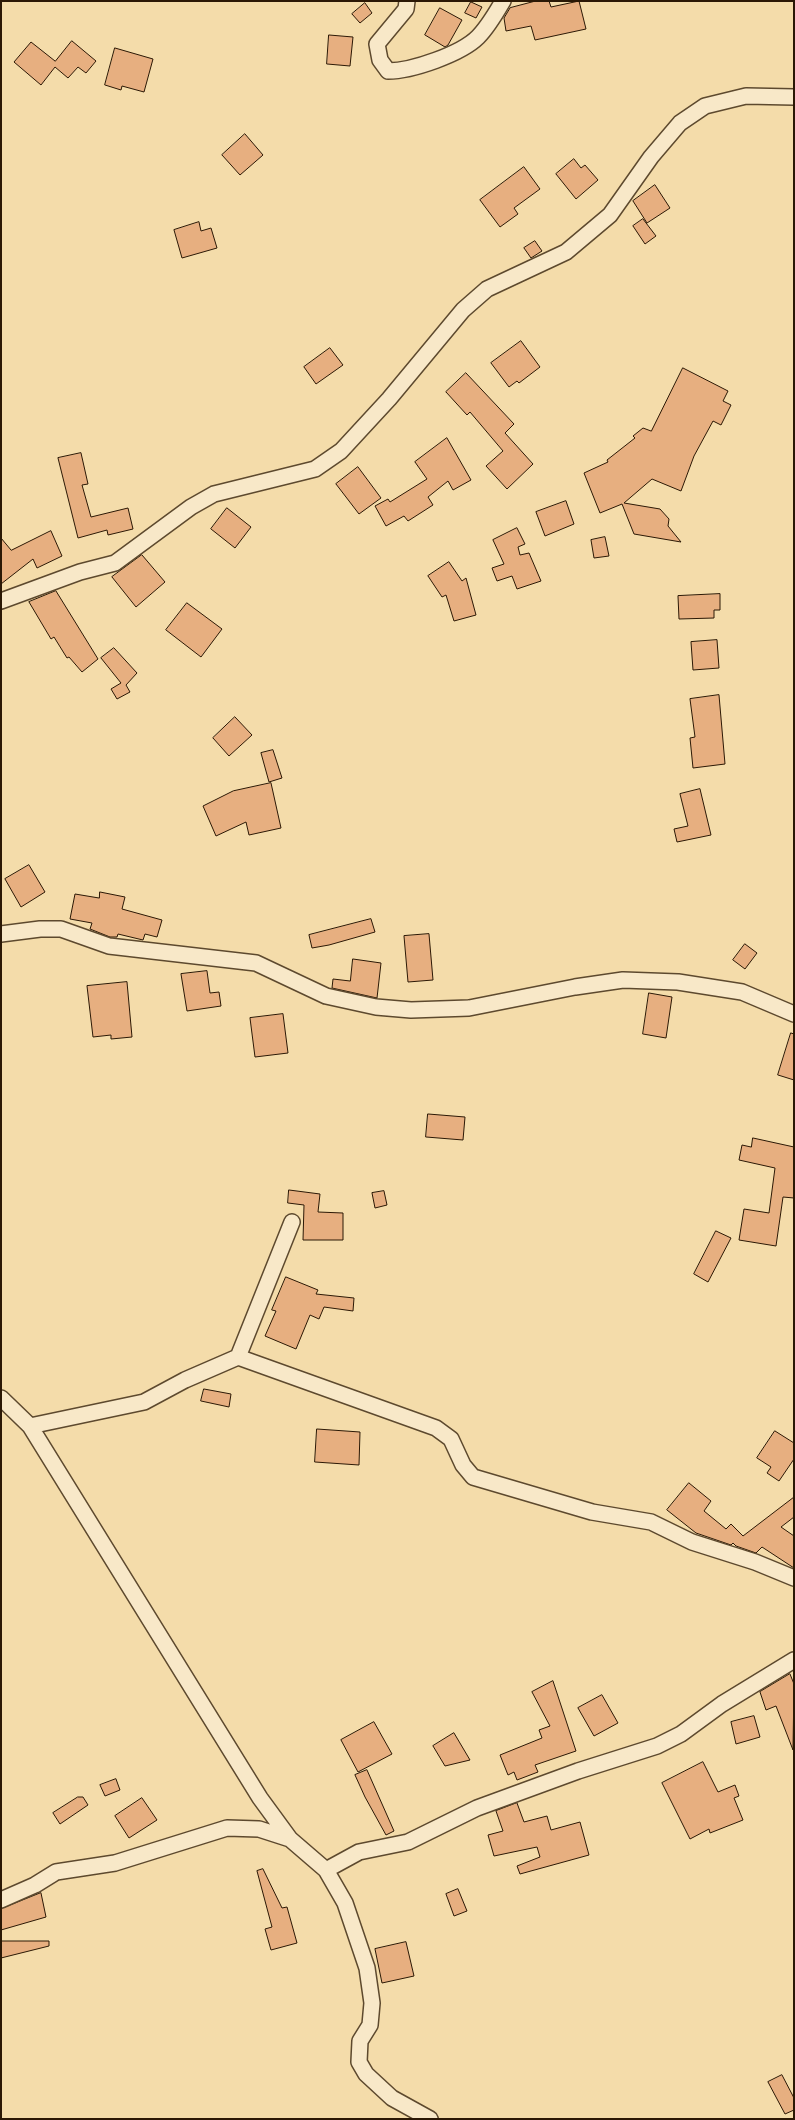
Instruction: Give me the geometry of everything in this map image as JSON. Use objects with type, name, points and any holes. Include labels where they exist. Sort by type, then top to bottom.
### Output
[{"type":"street","points":[[407,1],[406,9],[376,44],[380,60],[388,70],[402,70],[465,47],[479,36],[503,1]]},
{"type":"street","points":[[1,600],[80,572],[115,563],[191,507],[214,494],[315,469],[341,451],[389,399],[464,310],[487,289],[566,252],[610,215],[651,157],[680,123],[706,106],[746,96],[794,97]]},
{"type":"street","points":[[1,934],[40,929],[61,929],[108,946],[256,964],[326,996],[376,1007],[411,1010],[469,1008],[575,987],[623,980],[678,982],[742,992],[794,1014]]},
{"type":"street","points":[[238,1357],[292,1222]]},
{"type":"street","points":[[30,1426],[144,1402],[185,1380],[238,1357],[436,1428],[451,1439],[463,1465],[473,1477],[592,1512],[651,1522],[692,1542],[755,1562],[794,1578]]},
{"type":"street","points":[[1,1398],[30,1426],[260,1798],[290,1839],[326,1870],[345,1903],[367,1968],[372,2003],[370,2025],[360,2041],[359,2062],[366,2074],[392,2098],[430,2119]]},
{"type":"street","points":[[326,1870],[359,1852],[408,1842],[478,1808],[657,1746],[681,1734],[722,1704],[794,1660]]},
{"type":"street","points":[[1,1900],[35,1885],[56,1872],[115,1863],[227,1828],[259,1829],[290,1839]]},
{"type":"building","points":[[536,1],[549,1],[551,7],[579,1],[586,29],[535,40],[531,26],[506,31],[504,18],[510,8]]},
{"type":"building","points":[[471,2],[482,7],[476,18],[465,13]]},
{"type":"building","points":[[365,3],[372,13],[360,23],[352,14]]},
{"type":"building","points":[[440,8],[462,20],[445,47],[425,35]]},
{"type":"building","points":[[329,35],[353,37],[350,66],[327,64]]},
{"type":"building","points":[[72,41],[96,61],[86,73],[78,67],[68,78],[55,67],[41,85],[14,62],[31,42],[55,61]]},
{"type":"building","points":[[115,48],[153,59],[144,92],[122,86],[121,90],[105,85]]},
{"type":"building","points":[[245,134],[263,155],[240,175],[222,155]]},
{"type":"building","points":[[574,159],[581,168],[585,165],[598,180],[576,199],[556,174]]},
{"type":"building","points":[[524,167],[540,189],[514,208],[518,214],[500,227],[480,200]]},
{"type":"building","points":[[655,185],[670,208],[647,223],[633,201]]},
{"type":"building","points":[[643,219],[656,236],[645,244],[633,226]]},
{"type":"building","points":[[199,222],[201,231],[211,228],[217,248],[182,258],[174,230]]},
{"type":"building","points":[[535,241],[542,251],[531,258],[524,248]]},
{"type":"building","points":[[521,341],[540,367],[519,383],[517,381],[509,387],[491,363]]},
{"type":"building","points":[[330,348],[343,365],[316,384],[304,367]]},
{"type":"building","points":[[683,368],[728,391],[723,401],[731,405],[721,425],[713,421],[694,456],[681,491],[652,479],[624,503],[660,509],[669,519],[668,526],[681,542],[634,534],[622,504],[600,513],[584,473],[608,462],[607,460],[635,438],[633,436],[643,428],[651,431]]},
{"type":"building","points":[[466,373],[514,424],[505,433],[533,464],[507,489],[486,466],[503,451],[470,412],[467,415],[446,392]]},
{"type":"building","points":[[447,438],[471,480],[453,490],[448,481],[428,497],[433,505],[408,521],[404,516],[386,526],[375,506],[388,499],[390,502],[427,479],[415,462]]},
{"type":"building","points":[[81,453],[88,484],[82,485],[91,517],[128,508],[133,529],[108,535],[107,530],[78,538],[58,458]]},
{"type":"building","points":[[358,467],[381,498],[359,514],[336,484]]},
{"type":"building","points":[[566,501],[574,524],[545,536],[536,512]]},
{"type":"building","points":[[227,508],[251,527],[235,548],[211,529]]},
{"type":"building","points":[[517,528],[525,544],[518,547],[520,555],[529,553],[541,581],[517,589],[512,576],[497,581],[492,568],[504,564],[493,540]]},
{"type":"building","points":[[51,531],[62,556],[37,568],[33,559],[1,584],[1,538],[11,550]]},
{"type":"building","points":[[605,537],[609,556],[594,558],[591,540]]},
{"type":"building","points":[[142,555],[165,582],[136,607],[112,577]]},
{"type":"building","points":[[449,562],[462,581],[466,578],[476,615],[454,621],[446,595],[442,597],[428,576]]},
{"type":"building","points":[[56,591],[98,659],[82,672],[69,657],[67,658],[54,637],[51,639],[29,602]]},
{"type":"building","points":[[720,594],[720,610],[714,610],[714,618],[679,619],[678,596]]},
{"type":"building","points":[[187,603],[222,629],[201,657],[166,630]]},
{"type":"building","points":[[717,640],[719,668],[693,670],[691,642]]},
{"type":"building","points":[[114,648],[137,673],[126,685],[130,692],[117,699],[111,689],[121,683],[101,658]]},
{"type":"building","points":[[719,695],[725,764],[693,768],[690,738],[695,737],[690,699]]},
{"type":"building","points":[[235,717],[252,735],[229,756],[213,738]]},
{"type":"building","points":[[273,750],[282,778],[269,782],[261,753]]},
{"type":"building","points":[[271,783],[281,828],[249,835],[246,822],[216,836],[203,806],[233,791]]},
{"type":"building","points":[[700,789],[711,835],[677,842],[674,829],[688,826],[680,794]]},
{"type":"building","points":[[29,865],[45,892],[21,907],[5,879]]},
{"type":"building","points":[[100,892],[125,897],[122,909],[162,920],[157,937],[145,934],[143,940],[118,934],[117,937],[110,937],[90,929],[92,923],[70,919],[75,894],[99,898]]},
{"type":"building","points":[[371,919],[375,932],[312,948],[309,935]]},
{"type":"building","points":[[429,934],[433,980],[408,982],[404,936]]},
{"type":"building","points":[[745,944],[757,953],[745,969],[733,960]]},
{"type":"building","points":[[353,959],[381,963],[377,998],[332,988],[333,979],[350,981]]},
{"type":"building","points":[[207,971],[210,993],[219,992],[221,1006],[187,1011],[181,974]]},
{"type":"building","points":[[127,982],[132,1037],[111,1039],[111,1035],[93,1037],[87,986]]},
{"type":"building","points":[[649,993],[672,997],[666,1038],[643,1034]]},
{"type":"building","points":[[283,1014],[288,1053],[255,1057],[250,1018]]},
{"type":"building","points":[[791,1033],[794,1034],[794,1080],[778,1075]]},
{"type":"building","points":[[428,1114],[465,1117],[463,1140],[426,1137]]},
{"type":"building","points":[[753,1138],[794,1147],[794,1198],[783,1197],[776,1246],[739,1240],[744,1209],[769,1213],[775,1168],[739,1160],[742,1145],[751,1147]]},
{"type":"building","points":[[289,1190],[320,1194],[318,1212],[343,1213],[343,1240],[303,1240],[304,1205],[288,1203]]},
{"type":"building","points":[[384,1191],[387,1205],[375,1208],[372,1193]]},
{"type":"building","points":[[716,1231],[731,1238],[708,1282],[694,1274]]},
{"type":"building","points":[[286,1277],[318,1290],[316,1294],[354,1298],[353,1311],[324,1307],[319,1319],[310,1315],[296,1349],[265,1336],[276,1311],[272,1310]]},
{"type":"building","points":[[204,1389],[231,1394],[229,1407],[201,1401]]},
{"type":"building","points":[[317,1429],[360,1432],[359,1465],[315,1462]]},
{"type":"building","points":[[775,1431],[794,1443],[794,1459],[779,1481],[767,1473],[771,1467],[757,1458]]},
{"type":"building","points":[[689,1483],[711,1501],[704,1511],[726,1529],[731,1524],[743,1536],[794,1497],[794,1517],[781,1527],[794,1536],[794,1568],[762,1547],[756,1553],[736,1546],[733,1543],[731,1545],[696,1533],[667,1510]]},
{"type":"building","points":[[790,1674],[794,1684],[793,1750],[776,1706],[766,1710],[760,1692]]},
{"type":"building","points":[[553,1681],[576,1751],[535,1765],[538,1772],[517,1780],[514,1772],[508,1775],[500,1755],[542,1738],[539,1730],[550,1726],[532,1692]]},
{"type":"building","points":[[602,1695],[618,1723],[594,1736],[578,1708]]},
{"type":"building","points":[[754,1716],[760,1737],[736,1744],[731,1722]]},
{"type":"building","points":[[374,1722],[392,1754],[358,1772],[341,1740]]},
{"type":"building","points":[[454,1733],[470,1760],[445,1766],[433,1746]]},
{"type":"building","points":[[703,1762],[718,1792],[735,1785],[739,1796],[734,1798],[743,1820],[710,1833],[709,1829],[690,1839],[662,1783]]},
{"type":"building","points":[[367,1770],[394,1831],[386,1835],[355,1775]]},
{"type":"building","points":[[116,1779],[120,1790],[105,1796],[100,1785]]},
{"type":"building","points":[[78,1797],[83,1797],[88,1805],[60,1824],[53,1813]]},
{"type":"building","points":[[142,1798],[157,1820],[129,1838],[115,1816]]},
{"type":"building","points":[[517,1803],[524,1822],[547,1816],[551,1830],[580,1822],[589,1855],[520,1874],[517,1866],[540,1857],[537,1847],[494,1856],[488,1835],[503,1831],[496,1811]]},
{"type":"building","points":[[263,1869],[282,1908],[287,1907],[297,1943],[271,1950],[265,1929],[272,1927],[257,1871]]},
{"type":"building","points":[[458,1889],[467,1911],[454,1916],[446,1894]]},
{"type":"building","points":[[41,1893],[46,1917],[1,1930],[1,1909]]},
{"type":"building","points":[[1,1941],[49,1941],[49,1946],[1,1958]]},
{"type":"building","points":[[406,1942],[414,1976],[382,1983],[375,1949]]},
{"type":"building","points":[[782,2075],[794,2098],[794,2110],[785,2114],[768,2082]]}]
